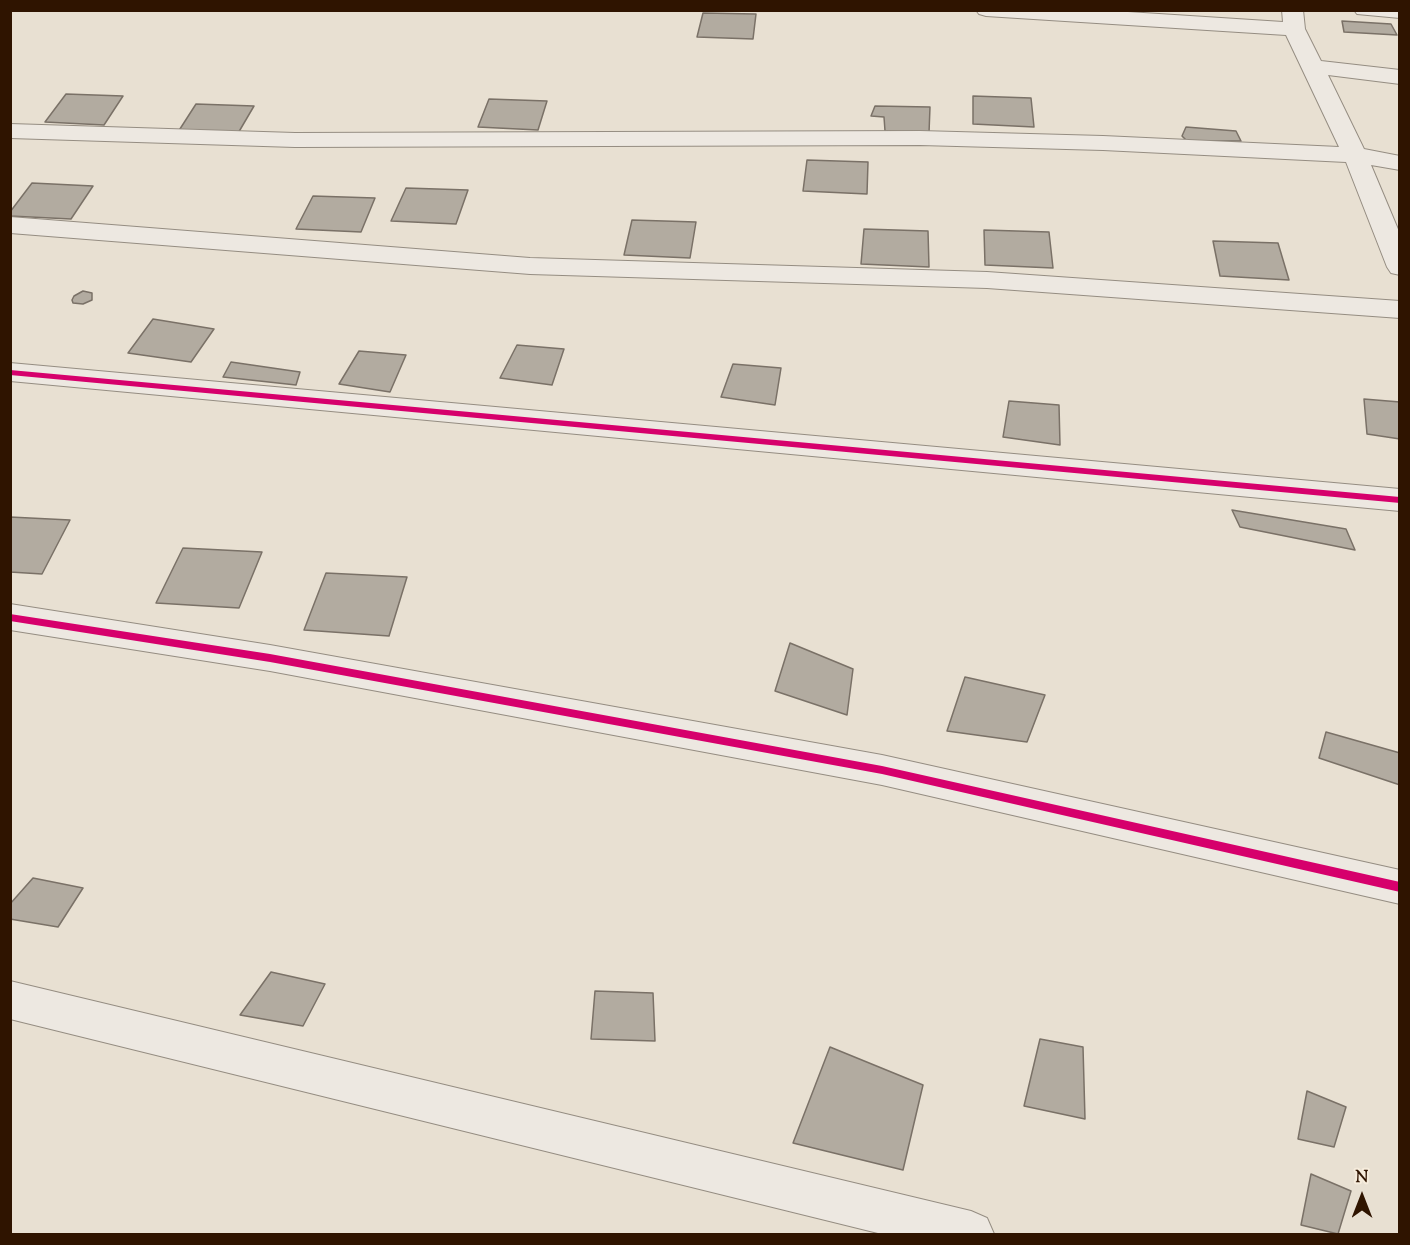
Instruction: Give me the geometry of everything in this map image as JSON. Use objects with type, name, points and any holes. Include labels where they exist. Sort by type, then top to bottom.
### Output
[{"type":"street","points":[[986,10],[1293,20],[1355,155],[1400,267]]},
{"type":"street","points":[[1364,10],[1400,12]]},
{"type":"street","points":[[1313,67],[1400,77]]},
{"type":"street","points":[[10,131],[295,140],[920,138],[1103,143],[1355,155],[1400,163]]},
{"type":"street","points":[[10,225],[530,266],[987,280],[1400,310]]},
{"type":"street","points":[[10,372],[1400,500]]},
{"type":"street","points":[[10,617],[270,658],[882,770],[1400,887]]},
{"type":"street","points":[[10,999],[971,1234]]},
{"type":"building","points":[[703,13],[756,14],[753,39],[697,37]]},
{"type":"building","points":[[1342,21],[1391,24],[1397,35],[1344,32]]},
{"type":"building","points":[[66,94],[123,96],[104,125],[45,122]]},
{"type":"building","points":[[973,96],[1031,98],[1034,127],[973,124]]},
{"type":"building","points":[[489,99],[547,101],[538,130],[478,127]]},
{"type":"building","points":[[196,104],[254,106],[237,135],[178,132]]},
{"type":"building","points":[[875,106],[930,107],[929,133],[885,131],[884,117],[871,116]]},
{"type":"building","points":[[1186,127],[1236,131],[1241,141],[1187,141],[1182,136]]},
{"type":"building","points":[[807,160],[868,162],[867,194],[803,191]]},
{"type":"building","points":[[32,183],[93,186],[71,219],[10,216],[10,212]]},
{"type":"building","points":[[406,188],[468,190],[456,224],[391,221]]},
{"type":"building","points":[[313,196],[375,198],[361,232],[296,229]]},
{"type":"building","points":[[632,220],[696,222],[690,258],[624,255]]},
{"type":"building","points":[[864,229],[928,231],[929,267],[861,264]]},
{"type":"building","points":[[984,230],[1049,232],[1053,268],[985,265]]},
{"type":"building","points":[[1213,241],[1278,243],[1289,280],[1220,276]]},
{"type":"building","points":[[83,291],[92,293],[92,300],[83,304],[73,303],[74,296]]},
{"type":"building","points":[[153,319],[214,329],[191,362],[128,353]]},
{"type":"building","points":[[517,345],[564,349],[552,385],[500,378]]},
{"type":"building","points":[[359,351],[406,355],[390,392],[339,384]]},
{"type":"building","points":[[231,362],[300,372],[296,385],[223,377]]},
{"type":"building","points":[[733,364],[781,368],[775,405],[721,397]]},
{"type":"building","points":[[1364,399],[1400,402],[1400,439],[1367,434]]},
{"type":"building","points":[[1009,401],[1059,405],[1060,445],[1003,437]]},
{"type":"building","points":[[1232,510],[1346,529],[1355,550],[1240,527]]},
{"type":"building","points":[[10,517],[70,520],[42,574],[10,572]]},
{"type":"building","points":[[183,548],[262,552],[239,608],[156,603]]},
{"type":"building","points":[[326,573],[407,577],[389,636],[304,630]]},
{"type":"building","points":[[790,643],[853,669],[847,715],[775,691]]},
{"type":"building","points":[[965,677],[1045,695],[1027,742],[947,731]]},
{"type":"building","points":[[1326,732],[1400,753],[1400,785],[1319,758]]},
{"type":"building","points":[[33,878],[83,888],[58,927],[10,919],[10,904]]},
{"type":"building","points":[[271,972],[325,984],[303,1026],[240,1015]]},
{"type":"building","points":[[595,991],[653,993],[655,1041],[591,1039]]},
{"type":"building","points":[[1040,1039],[1083,1047],[1085,1119],[1024,1106]]},
{"type":"building","points":[[830,1047],[923,1085],[903,1170],[793,1143]]},
{"type":"building","points":[[1307,1091],[1346,1107],[1334,1147],[1298,1139]]},
{"type":"building","points":[[1311,1174],[1351,1191],[1338,1234],[1301,1225]]},
{"type":"cycle path","points":[[10,372],[1400,500]]},
{"type":"cycle path","points":[[10,617],[270,658],[882,770],[1400,887]]}]
